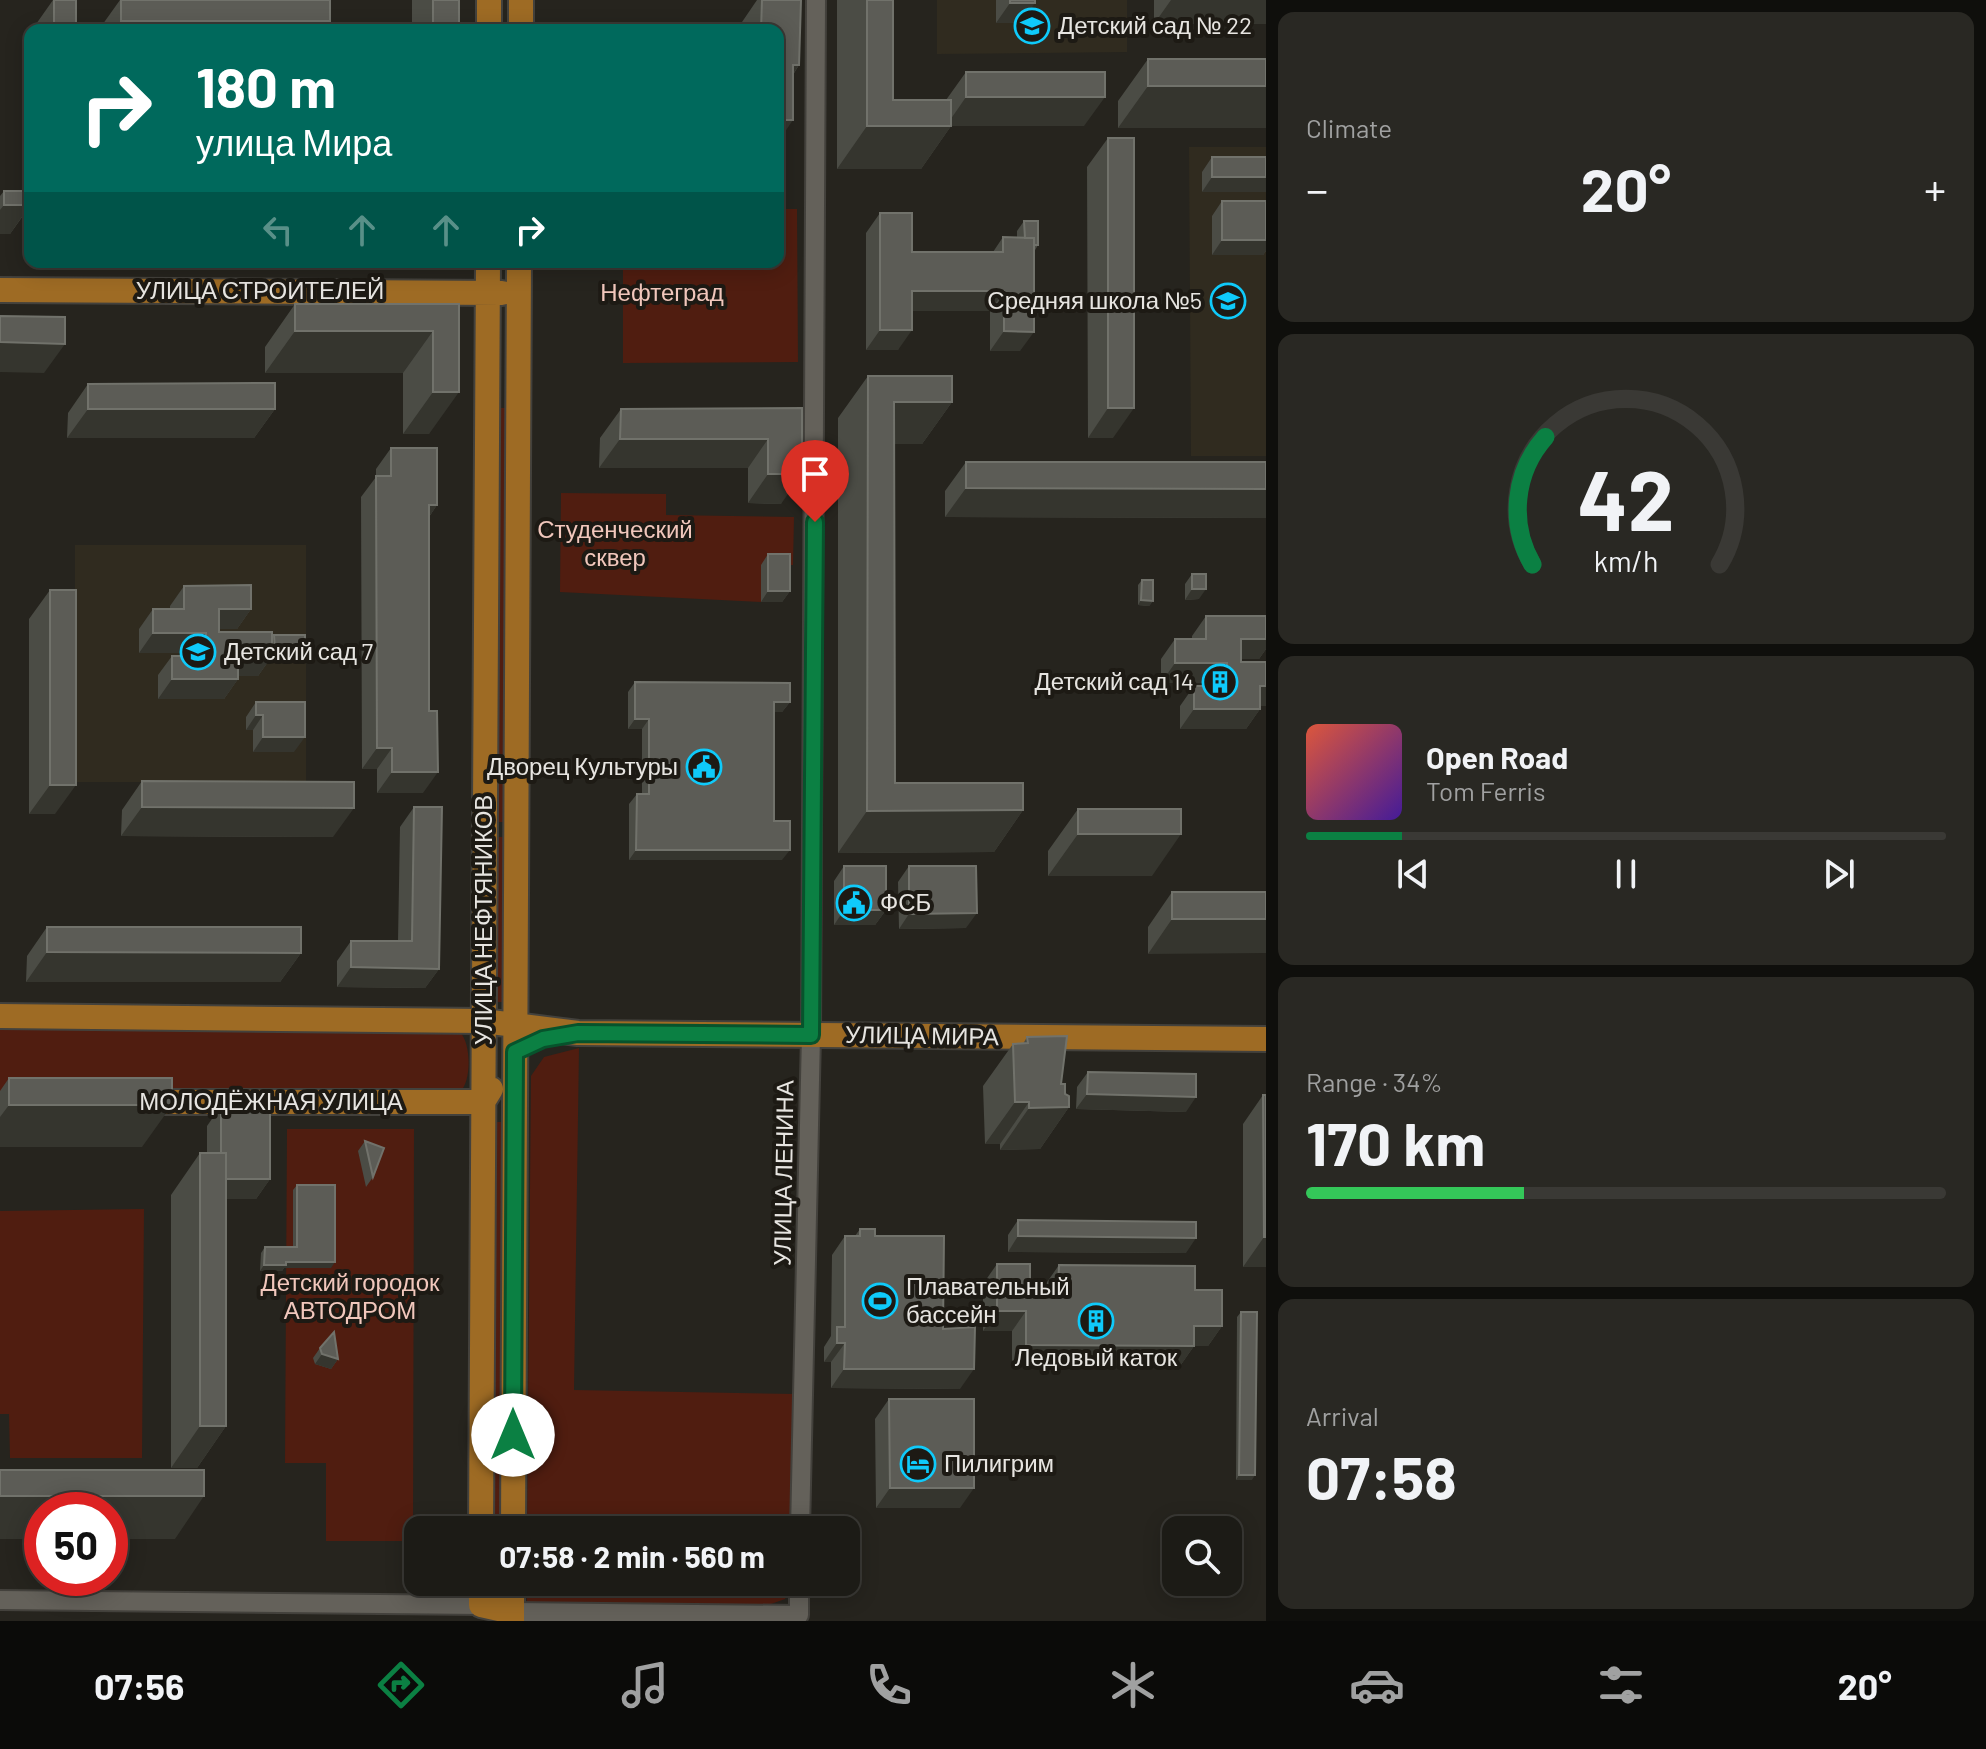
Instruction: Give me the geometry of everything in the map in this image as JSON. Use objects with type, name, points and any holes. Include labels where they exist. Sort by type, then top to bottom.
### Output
[{"type":"main road","points":[[489,0],[489,24]]},
{"type":"main road","points":[[521,0],[521,24]]},
{"type":"main road","name":"УЛИЦА НЕФТЯНИКОВ","points":[[481,1516],[488,268]]},
{"type":"main road","name":"УЛИЦА НЕФТЯНИКОВ","points":[[513,1516],[519,268]]},
{"type":"main road","name":"УЛИЦА СТРОИТЕЛЕЙ","points":[[0,290],[519,293]]},
{"type":"main road","points":[[484,829],[516,829]]},
{"type":"main road","points":[[0,1016],[483,1021],[515,1025]]},
{"type":"main road","name":"УЛИЦА МИРА","points":[[515,1025],[578,1033],[1266,1039]]},
{"type":"main road","name":"УЛИЦА МИРА","points":[[515,1052],[543,1039],[578,1033]]},
{"type":"main road","points":[[483,1102],[515,1052]]},
{"type":"main road","name":"МОЛОДЁЖНАЯ УЛИЦА","points":[[117,1102],[483,1102]]},
{"type":"main road","points":[[484,1596],[512,1617]]},
{"type":"main road","points":[[512,1596],[512,1617]]},
{"type":"street","name":"УЛИЦА ЛЕНИНА","points":[[800,1516],[811,1035],[816,0]]},
{"type":"street","points":[[0,1600],[404,1595]]},
{"type":"street","points":[[512,1617],[799,1615],[799,1596]]},
{"type":"shaded area","name":"Детский сад № 22","points":[[937,0],[1127,0],[1127,52],[937,54]]},
{"type":"shaded area","name":"Средняя школа №5","points":[[1189,147],[1266,147],[1266,456],[1191,456]]},
{"type":"shaded area","points":[[75,545],[306,545],[306,782],[75,782]]},
{"type":"green space","name":"Нефтеград","points":[[784,209],[797,209],[798,362],[623,363],[623,268],[784,268]]},
{"type":"green space","points":[[500,408],[508,408],[506,822],[498,822]]},
{"type":"green space","name":"Студенческий сквер","points":[[561,493],[666,494],[666,515],[794,517],[793,565],[761,565],[761,602],[560,592]]},
{"type":"green space","points":[[498,837],[506,837],[505,1002],[497,1002]]},
{"type":"green space","points":[[0,1027],[460,1032],[468,1053],[468,1071],[460,1092],[0,1093]]},
{"type":"green space","points":[[579,1048],[574,1390],[796,1394],[794,1516],[527,1516],[531,1076],[544,1057]]},
{"type":"green space","points":[[496,1122],[505,1122],[502,1516],[493,1516]]},
{"type":"green space","name":"Детский городок АВТОДРОМ","points":[[287,1129],[414,1129],[413,1516],[404,1516],[404,1541],[326,1541],[326,1463],[285,1463]]},
{"type":"green space","points":[[144,1209],[142,1458],[10,1458],[9,1414],[0,1414],[0,1211]]},
{"type":"green space","points":[[527,1596],[786,1596],[771,1604],[535,1607],[527,1602]]},
{"type":"building","points":[[54,0],[76,0],[76,24],[54,24]]},
{"type":"building","points":[[121,0],[330,0],[330,21],[121,21]]},
{"type":"building","points":[[433,0],[459,0],[459,24],[433,24]]},
{"type":"building","points":[[762,0],[801,0],[799,65],[793,65],[793,120],[784,120],[784,24],[761,24]]},
{"type":"building","points":[[867,0],[893,0],[893,100],[951,100],[951,126],[867,126]]},
{"type":"building","points":[[1010,0],[1035,0],[1035,3],[1010,3]]},
{"type":"building","points":[[1148,59],[1266,59],[1266,86],[1148,86]]},
{"type":"building","points":[[966,72],[1105,72],[1105,97],[966,97]]},
{"type":"building","points":[[1108,138],[1134,138],[1134,408],[1108,408]]},
{"type":"building","points":[[1212,157],[1266,157],[1266,177],[1212,177]]},
{"type":"building","points":[[4,191],[24,191],[24,205],[4,205]]},
{"type":"building","points":[[1222,201],[1266,201],[1266,240],[1222,240]]},
{"type":"building","points":[[880,213],[912,213],[912,252],[1003,252],[1003,237],[1034,238],[1034,332],[1004,331],[1004,291],[912,291],[912,330],[880,330]]},
{"type":"building","points":[[1024,221],[1038,221],[1038,245],[1034,245],[1034,238],[1025,238]]},
{"type":"building","points":[[295,304],[459,304],[459,392],[433,392],[433,331],[295,331]]},
{"type":"building","points":[[0,316],[65,317],[65,344],[0,342]]},
{"type":"building","points":[[868,376],[952,376],[952,402],[894,402],[895,783],[1023,783],[1023,810],[867,811]]},
{"type":"building","points":[[275,383],[275,409],[88,409],[88,384]]},
{"type":"building","points":[[802,408],[802,474],[768,474],[768,439],[620,439],[621,409]]},
{"type":"building","points":[[391,448],[437,448],[437,505],[429,505],[429,711],[437,711],[438,772],[392,772],[392,748],[377,748],[376,476],[391,476]]},
{"type":"building","points":[[966,462],[1266,462],[1266,489],[966,488]]},
{"type":"building","points":[[768,554],[790,554],[790,591],[768,591]]},
{"type":"building","points":[[1192,574],[1206,574],[1206,589],[1192,589]]},
{"type":"building","points":[[1142,580],[1153,580],[1153,601],[1141,600]]},
{"type":"building","points":[[251,585],[251,609],[219,609],[219,632],[272,632],[272,656],[238,656],[238,679],[172,679],[172,656],[206,656],[206,633],[153,633],[153,609],[184,609],[184,586]]},
{"type":"building","points":[[50,590],[76,590],[76,785],[50,785]]},
{"type":"building","points":[[1206,616],[1266,616],[1266,639],[1241,639],[1241,662],[1266,662],[1266,686],[1260,686],[1260,709],[1194,709],[1194,686],[1227,686],[1227,663],[1175,663],[1175,639],[1206,639]]},
{"type":"building","points":[[274,635],[305,635],[305,649],[275,649]]},
{"type":"building","name":"Дворец Культуры","points":[[635,682],[790,683],[790,702],[774,702],[774,821],[790,821],[790,850],[636,850],[637,794],[649,794],[649,719],[635,719]]},
{"type":"building","points":[[256,702],[305,702],[305,737],[263,737],[263,715],[256,715]]},
{"type":"building","points":[[142,781],[354,782],[354,808],[142,807]]},
{"type":"building","points":[[414,807],[442,807],[439,969],[351,967],[351,941],[412,941]]},
{"type":"building","points":[[1078,809],[1181,809],[1181,834],[1078,834]]},
{"type":"building","points":[[844,866],[886,866],[886,910],[844,910]]},
{"type":"building","points":[[909,866],[976,866],[977,913],[909,914]]},
{"type":"building","points":[[1172,892],[1266,892],[1266,919],[1172,919]]},
{"type":"building","points":[[47,927],[301,927],[301,953],[47,952]]},
{"type":"building","points":[[1067,1036],[1061,1084],[1065,1084],[1069,1107],[1029,1108],[1029,1102],[1015,1102],[1013,1044],[1028,1043],[1027,1037]]},
{"type":"building","points":[[1088,1072],[1196,1074],[1196,1097],[1087,1094]]},
{"type":"building","points":[[9,1078],[172,1078],[172,1105],[9,1105]]},
{"type":"building","points":[[1263,1095],[1266,1095],[1266,1237],[1264,1237]]},
{"type":"building","points":[[221,1106],[270,1106],[270,1179],[226,1179],[226,1153],[221,1153]]},
{"type":"building","points":[[365,1141],[384,1148],[373,1177]]},
{"type":"building","points":[[200,1153],[226,1153],[226,1426],[200,1426]]},
{"type":"building","points":[[297,1185],[335,1185],[335,1262],[264,1265],[265,1247],[297,1247]]},
{"type":"building","points":[[1018,1220],[1196,1222],[1196,1238],[1018,1236]]},
{"type":"building","name":"Плавательный бассейн","points":[[860,1229],[875,1229],[875,1236],[944,1236],[943,1329],[975,1327],[974,1369],[844,1369],[845,1343],[837,1343],[837,1327],[845,1327],[845,1236],[860,1236]]},
{"type":"building","name":"Ледовый каток","points":[[997,1264],[1030,1264],[1030,1291],[1058,1291],[1059,1265],[1195,1266],[1195,1290],[1222,1290],[1222,1326],[1194,1326],[1194,1346],[1026,1345],[1026,1311],[997,1311]]},
{"type":"building","points":[[1241,1312],[1257,1312],[1255,1475],[1239,1475]]},
{"type":"building","points":[[334,1332],[338,1359],[322,1354],[320,1348]]},
{"type":"building","name":"Пилигрим","points":[[889,1399],[974,1399],[974,1488],[890,1488]]},
{"type":"building","points":[[0,1470],[204,1470],[204,1496],[24,1492],[24,1496],[0,1496]]},
{"type":"place","name":"Детский сад № 22","points":[[1032,26]]},
{"type":"place","name":"Средняя школа №5","points":[[1228,301]]},
{"type":"place","name":"Детский сад 7","points":[[198,652]]},
{"type":"place","name":"Детский сад 14","points":[[1220,682]]},
{"type":"place","name":"Дворец Культуры","points":[[704,767]]},
{"type":"place","name":"ФСБ","points":[[854,903]]},
{"type":"place","name":"Плавательный бассейн","points":[[880,1301]]},
{"type":"place","name":"Ледовый каток","points":[[1096,1321]]},
{"type":"place","name":"Пилигрим","points":[[918,1464]]},
{"type":"route","points":[[513,1435],[515,1052],[543,1039],[578,1033],[811,1035],[815,522]]}]
